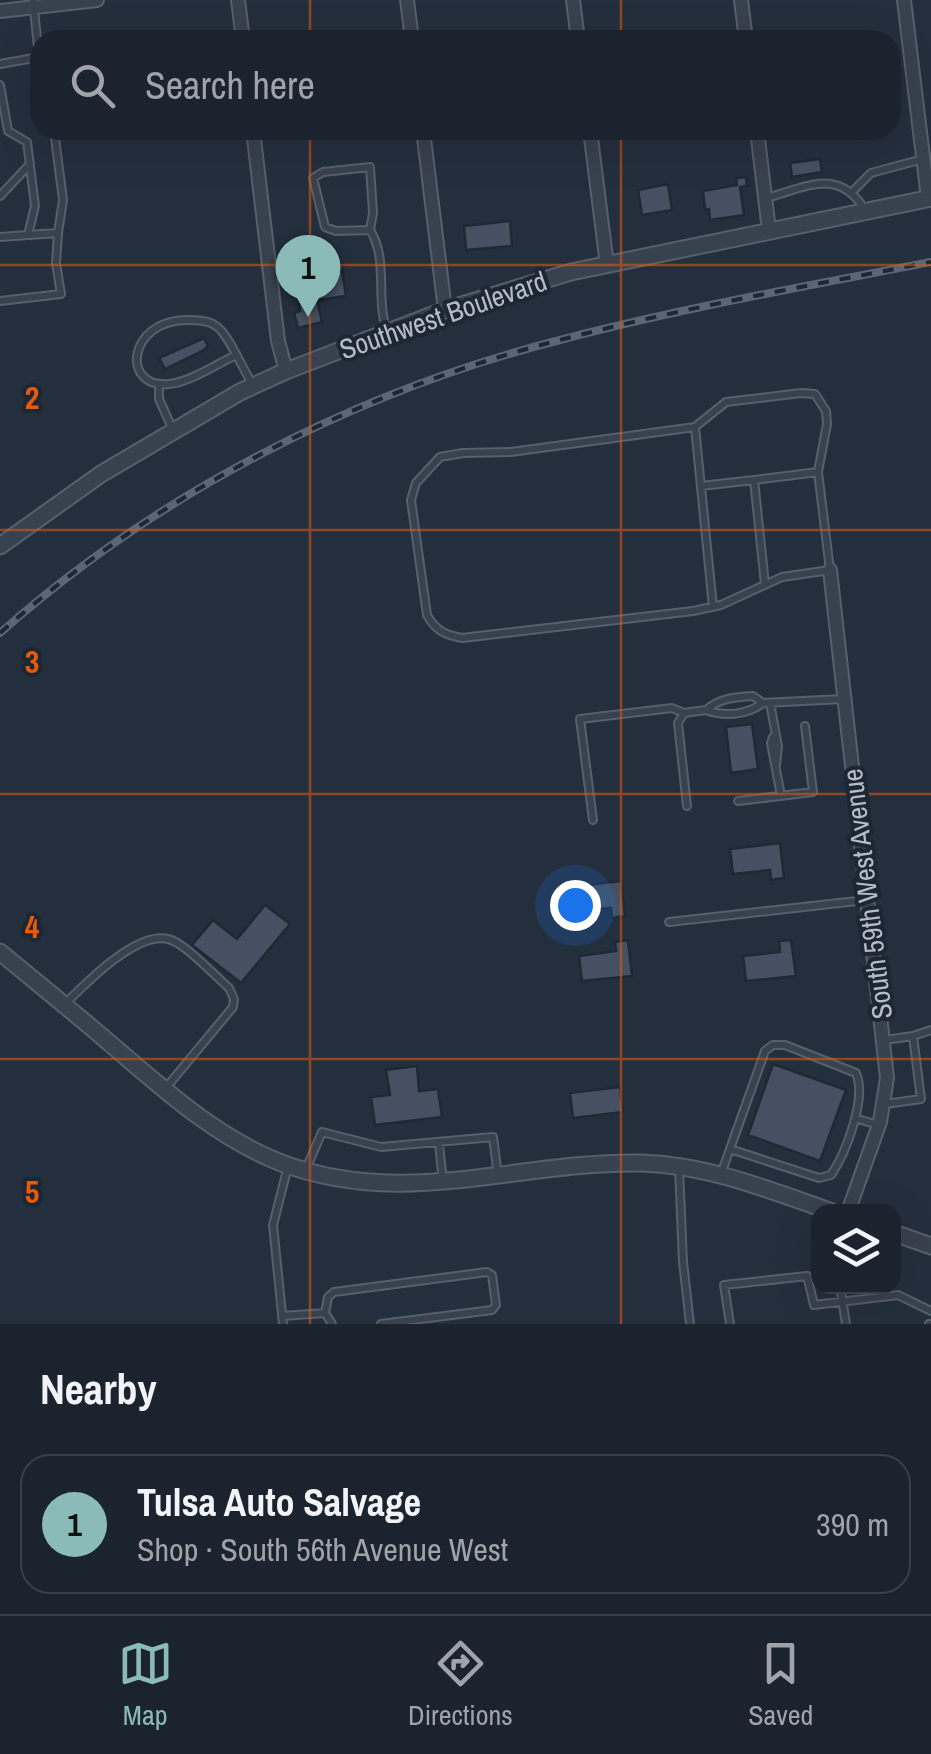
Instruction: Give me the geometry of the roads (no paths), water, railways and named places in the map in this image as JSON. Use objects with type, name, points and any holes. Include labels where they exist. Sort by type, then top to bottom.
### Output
[{"type":"street","points":[[0,11],[33,4],[98,0]]},
{"type":"street","points":[[238,0],[241,30]]},
{"type":"street","points":[[407,0],[411,30]]},
{"type":"street","points":[[573,0],[577,30]]},
{"type":"street","points":[[741,0],[745,30]]},
{"type":"street","points":[[904,0],[929,198]]},
{"type":"street","points":[[254,140],[278,341],[286,371]]},
{"type":"street","points":[[424,140],[445,310]]},
{"type":"street","points":[[591,140],[607,264]]},
{"type":"street","points":[[758,140],[769,231]]},
{"type":"street","name":"Southwest Boulevard","points":[[0,546],[101,474],[254,386],[445,310],[530,282],[607,264],[929,198]]},
{"type":"street","name":"South 59th West Avenue","points":[[830,570],[887,1078],[879,1126],[851,1204]]},
{"type":"street","points":[[2,959],[64,1005],[164,1090],[233,1140],[289,1165],[377,1184],[443,1183],[622,1164],[679,1167],[721,1174],[811,1205]]},
{"type":"street","points":[[901,1235],[931,1246]]},
{"type":"lane","points":[[33,4],[36,30]]},
{"type":"lane","points":[[0,64],[30,59]]},
{"type":"lane","points":[[0,85],[8,132],[27,142],[35,206],[28,234]]},
{"type":"lane","points":[[0,301],[61,294],[56,263],[63,200],[55,140]]},
{"type":"lane","points":[[852,192],[871,173],[925,151]]},
{"type":"lane","points":[[0,196],[30,164]]},
{"type":"lane","points":[[370,230],[336,231],[325,227],[312,178],[323,172],[370,167],[370,230],[375,238],[382,286],[379,302],[388,332]]},
{"type":"lane","points":[[765,198],[820,183],[852,192],[866,211]]},
{"type":"lane","points":[[0,237],[58,233]]},
{"type":"lane","points":[[234,356],[177,382],[159,383],[150,382],[141,373],[137,358],[142,340],[159,324],[210,322],[222,329],[254,386]]},
{"type":"lane","points":[[159,383],[159,399],[172,430]]},
{"type":"lane","points":[[815,394],[826,411],[818,472],[830,570],[782,577],[713,607],[462,638],[434,627],[427,615],[411,500],[416,483],[440,457],[511,452],[695,427],[726,402],[756,396],[815,394]]},
{"type":"lane","points":[[695,427],[713,607]]},
{"type":"lane","points":[[701,486],[818,472]]},
{"type":"lane","points":[[754,480],[765,585]]},
{"type":"lane","points":[[706,710],[716,701],[733,698],[752,696],[766,703]]},
{"type":"lane","points":[[592,820],[580,719],[672,708],[684,714],[706,710],[736,713],[753,711],[766,703],[844,698]]},
{"type":"lane","points":[[766,703],[780,796]]},
{"type":"lane","points":[[684,714],[678,723],[688,806]]},
{"type":"lane","points":[[738,801],[813,792],[806,726]]},
{"type":"lane","points":[[669,922],[867,900]]},
{"type":"lane","points":[[64,1005],[91,977],[132,947],[156,938],[171,939],[186,951],[229,988],[233,1007],[164,1090]]},
{"type":"lane","points":[[884,1040],[931,1030]]},
{"type":"lane","points":[[913,1036],[921,1098]]},
{"type":"lane","points":[[721,1174],[730,1149],[766,1051],[773,1045],[785,1045],[856,1073],[860,1083],[856,1118],[834,1171],[824,1177],[730,1149]]},
{"type":"lane","points":[[884,1104],[931,1098]]},
{"type":"lane","points":[[856,1118],[879,1126]]},
{"type":"lane","points":[[306,1170],[322,1132],[382,1147],[492,1137],[498,1177]]},
{"type":"lane","points":[[439,1144],[443,1183]]},
{"type":"lane","points":[[289,1165],[273,1226],[283,1320],[325,1313]]},
{"type":"lane","points":[[679,1167],[690,1324]]},
{"type":"lane","points":[[332,1324],[325,1313],[328,1297],[334,1292],[487,1272],[492,1275],[496,1305],[492,1310],[381,1324]]},
{"type":"lane","points":[[730,1324],[724,1285],[808,1276],[814,1304],[898,1295],[931,1311]]},
{"type":"lane","points":[[841,1294],[846,1324]]},
{"type":"railway","points":[[0,633],[125,535],[193,492],[334,419],[408,388],[606,328],[931,262]]},
{"type":"place","name":"Tulsa Auto Salvage","points":[[308,317]]}]
